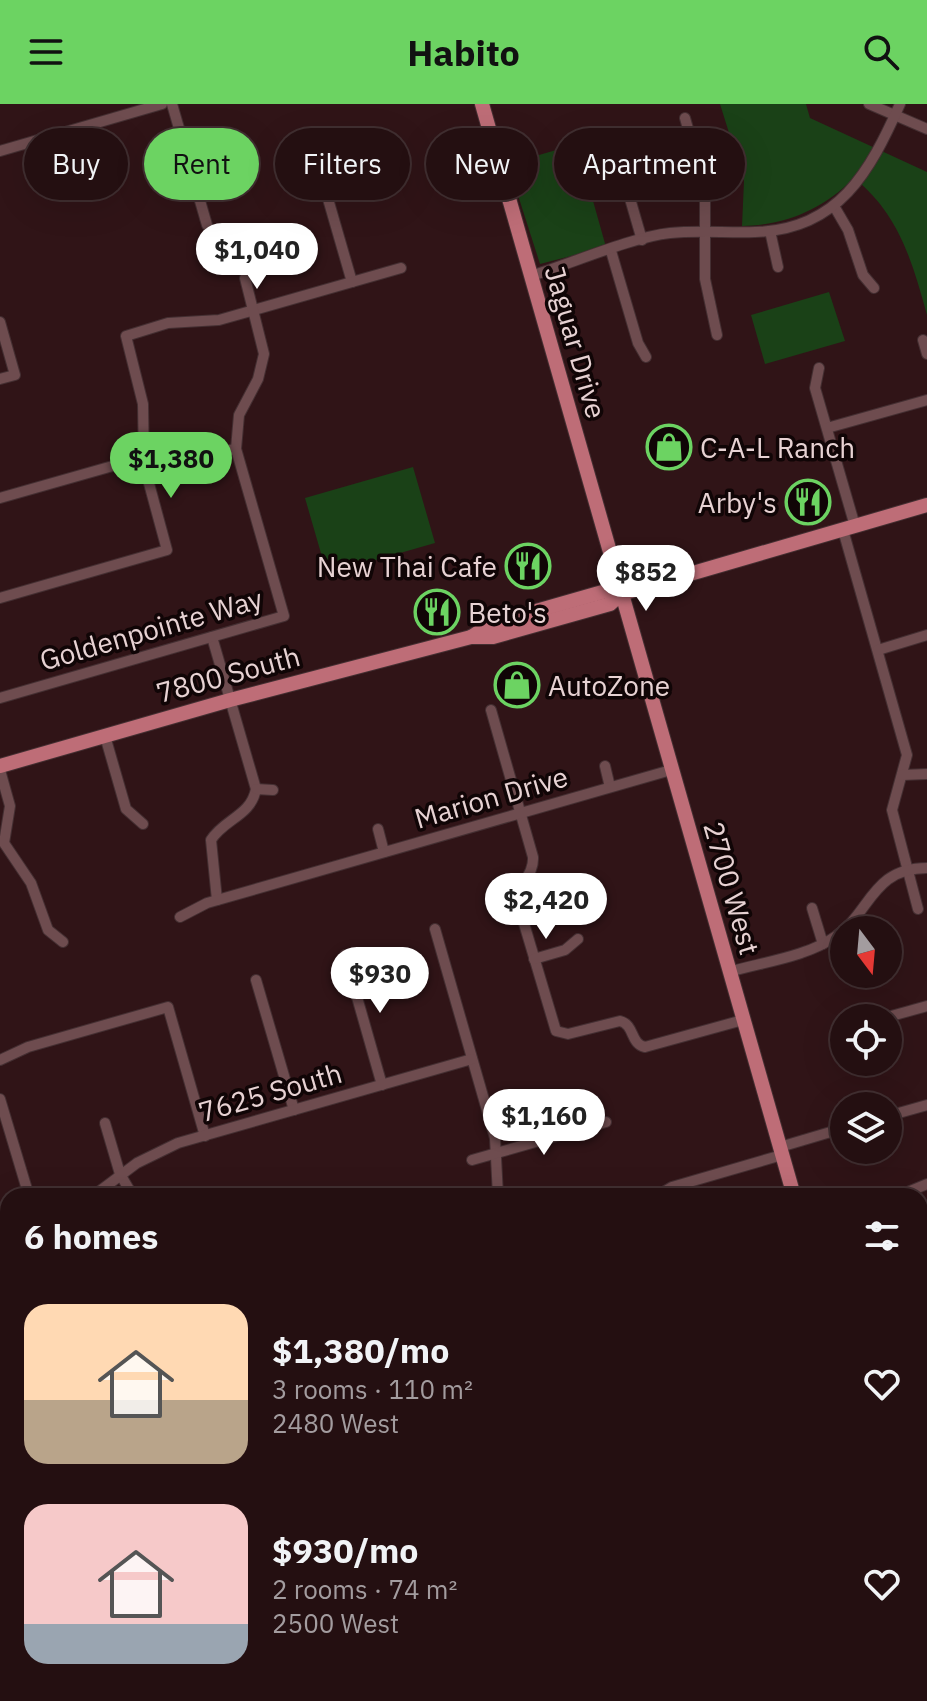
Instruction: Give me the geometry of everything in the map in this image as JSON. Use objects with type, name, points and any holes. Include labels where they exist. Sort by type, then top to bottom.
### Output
[{"type":"main road","name":"Jaguar Drive","points":[[482,104],[621,594]]},
{"type":"main road","name":"7800 South","points":[[0,768],[230,700],[471,637],[493,637],[610,604],[621,594],[927,505]]},
{"type":"main road","name":"2700 West","points":[[621,594],[792,1188]]},
{"type":"street","points":[[0,151],[162,104]]},
{"type":"street","points":[[172,104],[207,225]]},
{"type":"street","points":[[869,104],[927,129]]},
{"type":"street","points":[[531,276],[669,233],[770,231],[796,225],[834,206],[871,165],[900,104]]},
{"type":"street","points":[[685,118],[705,189],[706,299],[717,335]]},
{"type":"street","points":[[328,200],[352,282]]},
{"type":"street","points":[[630,200],[642,240]]},
{"type":"street","points":[[834,206],[848,230],[863,275],[874,288]]},
{"type":"street","points":[[770,231],[778,267]]},
{"type":"street","points":[[611,251],[638,343],[646,357]]},
{"type":"street","points":[[0,598],[167,550],[143,457],[143,404],[126,336],[156,325],[208,322],[401,268]]},
{"type":"street","name":"Goldenpointe Way","points":[[0,698],[284,616],[236,449],[239,415],[258,379],[264,354],[245,278]]},
{"type":"street","points":[[0,322],[15,375],[0,379]]},
{"type":"street","points":[[923,340],[927,354]]},
{"type":"street","points":[[819,368],[815,388],[878,650],[907,755],[892,810],[918,909]]},
{"type":"street","points":[[827,428],[927,400]]},
{"type":"street","points":[[0,498],[162,452],[205,454],[236,449]]},
{"type":"street","points":[[878,650],[927,635]]},
{"type":"street","points":[[212,637],[256,789],[245,811],[224,824],[211,840],[217,900]]},
{"type":"street","points":[[491,710],[533,862],[517,900],[551,1021],[559,1033],[620,1021],[628,1025],[636,1042],[645,1047],[743,1020]]},
{"type":"street","points":[[105,736],[126,809],[143,824]]},
{"type":"street","name":"Marion Drive","points":[[605,766],[610,787]]},
{"type":"street","points":[[0,768],[10,806],[4,843],[31,883],[48,930],[63,942]]},
{"type":"street","name":"Marion Drive","points":[[180,917],[193,907],[671,770]]},
{"type":"street","points":[[902,775],[927,774]]},
{"type":"street","points":[[256,789],[273,790]]},
{"type":"street","name":"Marion Drive","points":[[378,829],[384,852]]},
{"type":"street","points":[[729,972],[823,944],[847,927],[873,891],[907,870],[927,868]]},
{"type":"street","points":[[812,908],[823,944]]},
{"type":"street","points":[[435,929],[497,1153],[498,1188]]},
{"type":"street","points":[[534,959],[565,950],[578,939]]},
{"type":"street","points":[[345,955],[382,1085]]},
{"type":"street","points":[[256,980],[294,1110]]},
{"type":"street","points":[[902,1013],[927,1006]]},
{"type":"street","points":[[0,1060],[28,1047],[168,1007],[205,1136]]},
{"type":"street","name":"7625 South","points":[[103,1188],[157,1152],[472,1059]]},
{"type":"street","points":[[0,1099],[27,1188]]},
{"type":"street","points":[[902,1112],[927,1105]]},
{"type":"street","points":[[472,1160],[606,1122]]},
{"type":"street","points":[[105,1123],[120,1174],[128,1188]]},
{"type":"street","points":[[670,1188],[830,1133]]},
{"type":"green space","points":[[720,104],[806,104],[810,118],[927,172],[927,315],[909,257],[893,223],[854,178],[817,207],[789,219],[742,226],[745,128],[727,128]]},
{"type":"green space","points":[[554,151],[554,200],[593,200],[606,247],[540,264],[520,200],[538,200],[538,155]]},
{"type":"green space","points":[[829,292],[845,341],[765,364],[751,315]]},
{"type":"green space","points":[[413,467],[435,543],[327,574],[305,498]]},
{"type":"place","name":"C-A-L Ranch","points":[[669,447]]},
{"type":"place","name":"Arby's","points":[[808,502]]},
{"type":"place","name":"New Thai Cafe","points":[[528,566]]},
{"type":"place","name":"Beto's","points":[[437,612]]},
{"type":"place","name":"AutoZone","points":[[517,685]]}]
